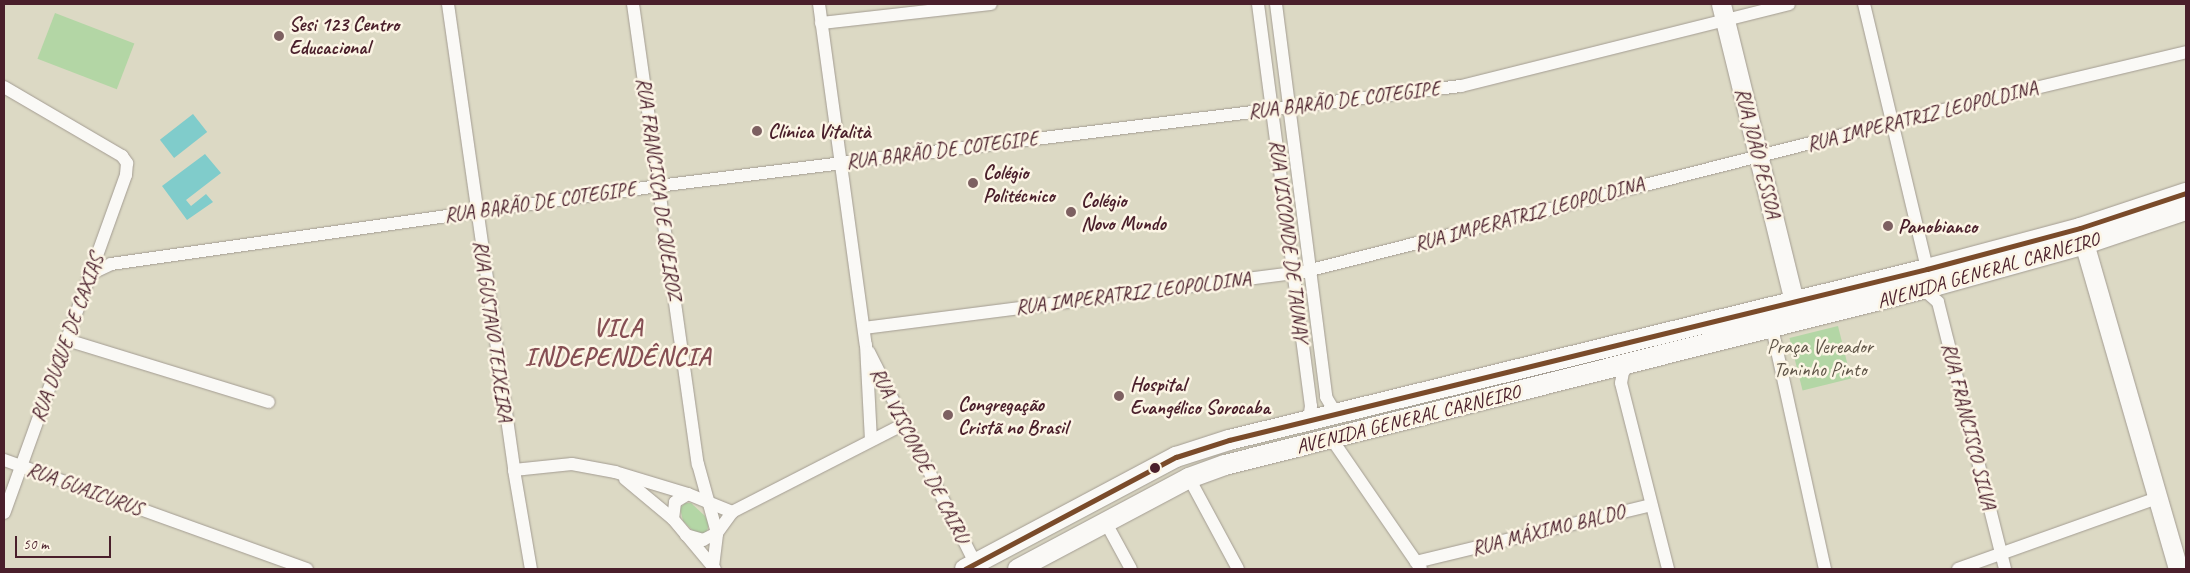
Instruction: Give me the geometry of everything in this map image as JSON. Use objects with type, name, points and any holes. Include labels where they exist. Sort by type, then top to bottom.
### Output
[{"type":"main road","name":"AVENIDA GENERAL CARNEIRO","points":[[1018,569],[1106,524],[1189,478],[1224,465],[1923,289],[2082,236],[2186,193]]},
{"type":"main road","name":"AVENIDA GENERAL CARNEIRO","points":[[972,567],[1176,457],[1309,418],[1927,269],[2082,236],[2186,210]]},
{"type":"street","name":"RUA GUSTAVO TEIXEIRA","points":[[448,4],[528,569]]},
{"type":"street","name":"RUA FRANCISCA DE QUEIROZ","points":[[633,4],[698,464],[710,504]]},
{"type":"street","name":"RUA VISCONDE DE CAIRU","points":[[819,4],[864,328],[872,440]]},
{"type":"street","points":[[821,23],[992,4]]},
{"type":"street","name":"RUA VISCONDE DE TAUNAY","points":[[1258,4],[1292,274],[1311,406],[1309,418]]},
{"type":"street","name":"RUA VISCONDE DE TAUNAY","points":[[1276,4],[1327,400],[1335,412]]},
{"type":"street","name":"RUA BARÃO DE COTEGIPE","points":[[90,274],[111,264],[658,186],[1288,106],[1461,86],[1723,12],[1789,4]]},
{"type":"street","points":[[1864,4],[1927,269]]},
{"type":"street","name":"RUA JOÃO PESSOA","points":[[1723,12],[1794,302]]},
{"type":"street","name":"RUA IMPERATRIZ LEOPOLDINA","points":[[864,328],[1309,271],[1893,122],[2186,52]]},
{"type":"street","name":"RUA DUQUE DE CAXIAS","points":[[4,87],[122,156],[127,163],[126,175],[4,512]]},
{"type":"street","points":[[2082,236],[2178,569]]},
{"type":"street","name":"RUA FRANCISCO SILVA","points":[[1923,289],[1938,302],[2005,569]]},
{"type":"street","points":[[1794,302],[1816,316]]},
{"type":"street","points":[[1772,328],[1825,569]]},
{"type":"street","points":[[67,340],[269,402]]},
{"type":"street","name":"RUA VISCONDE DE CAIRU","points":[[866,345],[972,567]]},
{"type":"street","points":[[1630,364],[1623,372],[1622,383],[1668,569]]},
{"type":"street","points":[[709,569],[717,533],[732,512],[904,424]]},
{"type":"street","points":[[1331,438],[1418,566]]},
{"type":"street","name":"RUA GUAICURUS","points":[[4,460],[306,569]]},
{"type":"street","points":[[514,470],[572,464],[615,472],[688,494],[732,512]]},
{"type":"street","name":"RUA FRANCISCA DE QUEIROZ","points":[[688,494],[696,480],[698,464]]},
{"type":"street","points":[[615,472],[644,491],[673,519],[701,553],[709,569]]},
{"type":"street","points":[[1189,478],[1238,569]]},
{"type":"street","points":[[673,519],[675,502],[688,494]]},
{"type":"street","points":[[1958,569],[2157,498]]},
{"type":"street","points":[[710,504],[717,533]]},
{"type":"street","name":"RUA MÁXIMO BALDO","points":[[1418,566],[1651,505]]},
{"type":"street","points":[[1106,524],[1131,569]]},
{"type":"street","points":[[686,535],[703,540],[717,533]]},
{"type":"green space","points":[[55,13],[134,43],[117,89],[37,59]]},
{"type":"green space","name":"Praça Vereador Toninho Pinto","points":[[1838,326],[1851,378],[1803,390],[1789,338]]},
{"type":"green space","points":[[685,503],[691,503],[705,516],[709,524],[706,534],[695,533],[683,521],[680,508]]},
{"type":"water","points":[[193,114],[207,132],[174,158],[160,140]]},
{"type":"water","points":[[205,154],[221,173],[186,200],[191,206],[206,194],[213,202],[187,220],[162,186]]},
{"type":"transit line","points":[[965,569],[1176,457],[1229,440],[1927,269],[2080,228],[2186,193]]},
{"type":"place","name":"Sesi 123 Centro Educacional","points":[[279,36]]},
{"type":"place","name":"Clínica Vitalità","points":[[757,131]]},
{"type":"place","name":"Colégio Politécnico","points":[[973,183]]},
{"type":"place","name":"Colégio Novo Mundo","points":[[1071,212]]},
{"type":"place","name":"Panobianco","points":[[1888,226]]},
{"type":"place","name":"Hospital Evangélico Sorocaba","points":[[1119,396]]},
{"type":"place","name":"Congregação Cristã no Brasil","points":[[948,415]]},
{"type":"district","name":"VILA INDEPENDÊNCIA","points":[[618,344]]}]
